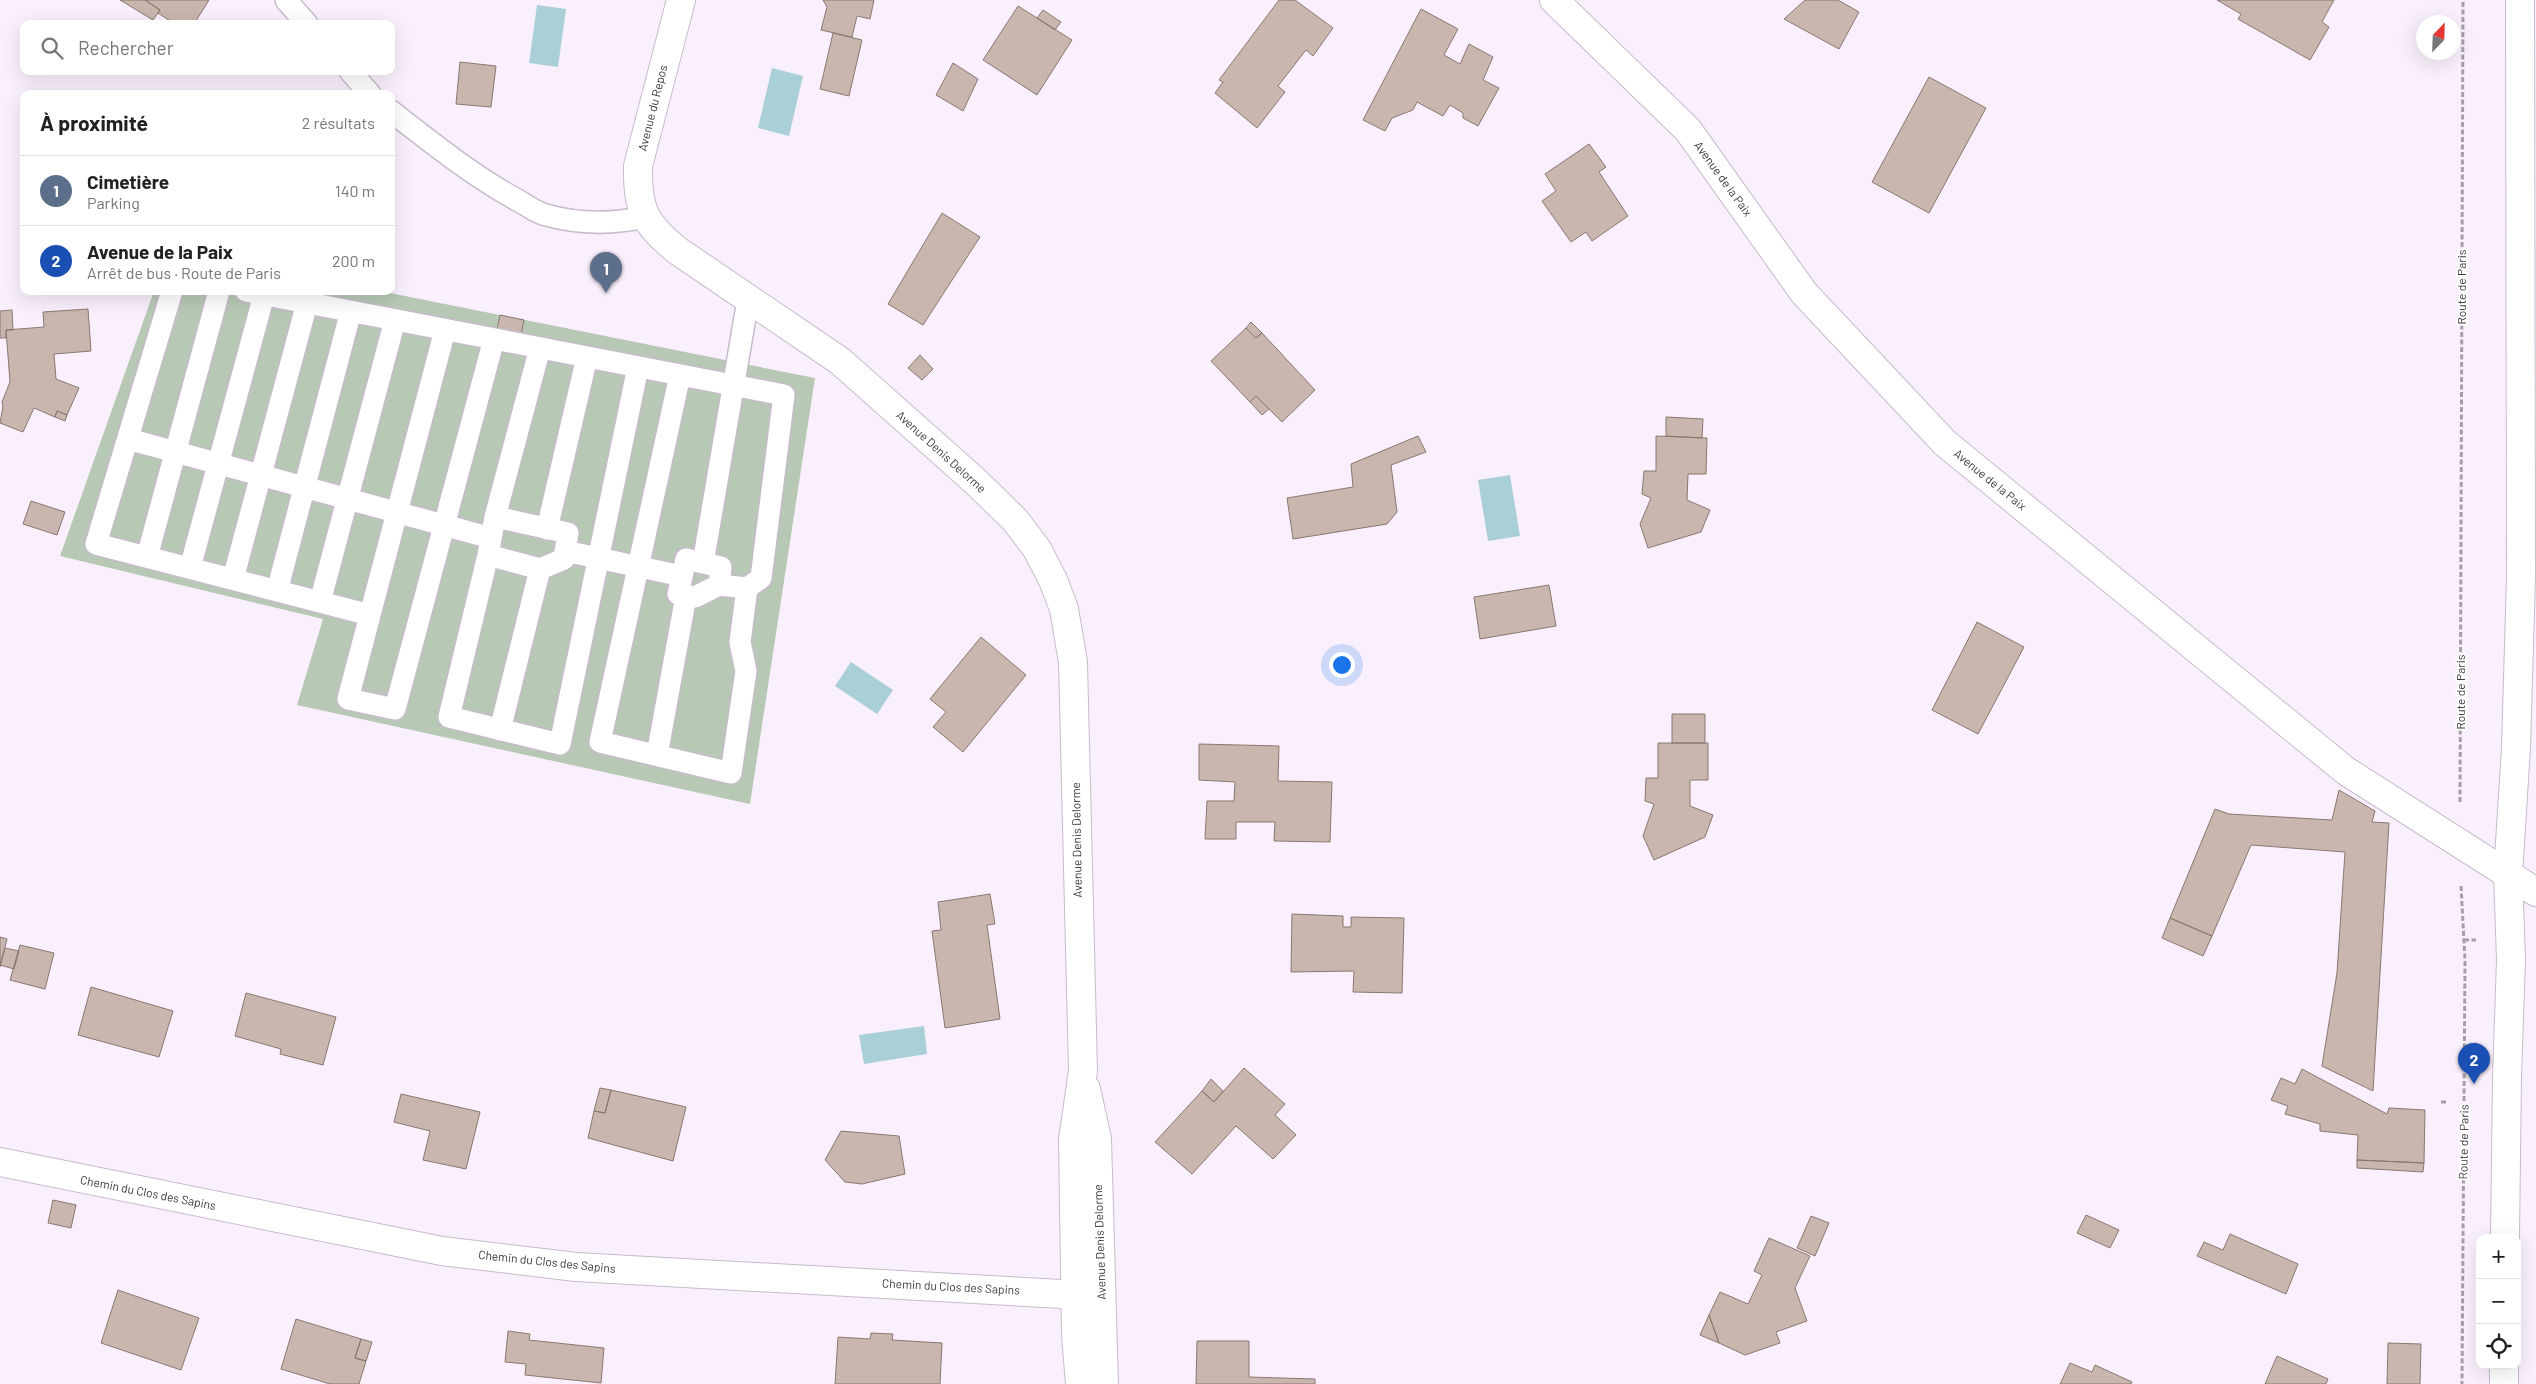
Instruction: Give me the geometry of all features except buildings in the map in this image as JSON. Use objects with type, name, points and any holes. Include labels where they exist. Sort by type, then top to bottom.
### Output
[{"type":"street","name":"Avenue du Repos","points":[[645,217],[638,191],[638,166],[681,0]]},
{"type":"street","name":"Avenue de la Paix","points":[[1554,0],[1688,130],[1804,293],[1945,443],[2346,771],[2536,892]]},
{"type":"street","points":[[2505,1234],[2511,960],[2508,874],[2517,739],[2521,576],[2520,0]]},
{"type":"street","name":"Avenue Denis Delorme","points":[[645,217],[660,236],[678,251],[840,361],[975,481],[1015,520],[1037,549],[1053,580],[1064,609],[1073,662],[1082,1071],[1073,1140],[1075,1294],[1080,1384]]},
{"type":"street","name":"Avenue Denis Delorme","points":[[1082,1071],[1097,1139],[1104,1384]]},
{"type":"street","name":"Chemin du Clos des Sapins","points":[[0,1162],[442,1251],[576,1268],[1102,1296]]},
{"type":"street","points":[[2504,1369],[2504,1384]]},
{"type":"lane","points":[[286,0],[304,20]]},
{"type":"lane","points":[[353,75],[367,90]]},
{"type":"lane","points":[[395,114],[454,160],[501,191],[545,215],[596,222],[624,222],[645,217]]},
{"type":"lane","points":[[171,295],[96,544],[370,615]]},
{"type":"lane","points":[[148,557],[218,295]]},
{"type":"lane","points":[[190,568],[218,463],[255,295]]},
{"type":"lane","points":[[265,295],[784,396],[761,578],[747,588],[719,585],[695,597],[684,586],[638,567],[565,552]]},
{"type":"lane","points":[[703,563],[748,300]]},
{"type":"lane","points":[[233,579],[307,303]]},
{"type":"lane","points":[[277,591],[351,311]]},
{"type":"lane","points":[[320,602],[395,320]]},
{"type":"lane","points":[[445,330],[348,699],[395,709],[494,339]]},
{"type":"lane","points":[[540,348],[495,517],[490,547],[449,717],[560,744],[638,367]]},
{"type":"lane","points":[[547,529],[587,357]]},
{"type":"lane","points":[[680,375],[600,742],[731,773],[746,671],[740,642],[747,588]]},
{"type":"lane","points":[[128,439],[445,525],[540,569],[564,559],[568,533],[495,517]]},
{"type":"lane","points":[[657,755],[684,586],[686,559],[722,567],[719,585]]},
{"type":"lane","points":[[500,730],[540,569]]},
{"type":"path","name":"Route de Paris","points":[[2462,1384],[2465,960],[2459,843],[2463,0]]},
{"type":"path","points":[[2441,1102],[2448,1102]]},
{"type":"green space","points":[[395,294],[815,378],[750,804],[297,705],[323,619],[60,556],[153,295]]},
{"type":"water","points":[[537,5],[566,9],[558,67],[529,63]]},
{"type":"water","points":[[772,68],[803,76],[789,136],[758,128]]},
{"type":"water","points":[[1510,475],[1520,536],[1488,541],[1478,480]]},
{"type":"water","points":[[851,662],[893,690],[877,714],[835,686]]},
{"type":"water","points":[[924,1026],[927,1054],[864,1064],[859,1035]]},
{"type":"place","name":"Cimetière","points":[[606,293]]},
{"type":"place","name":"Avenue de la Paix","points":[[2474,1084]]}]
